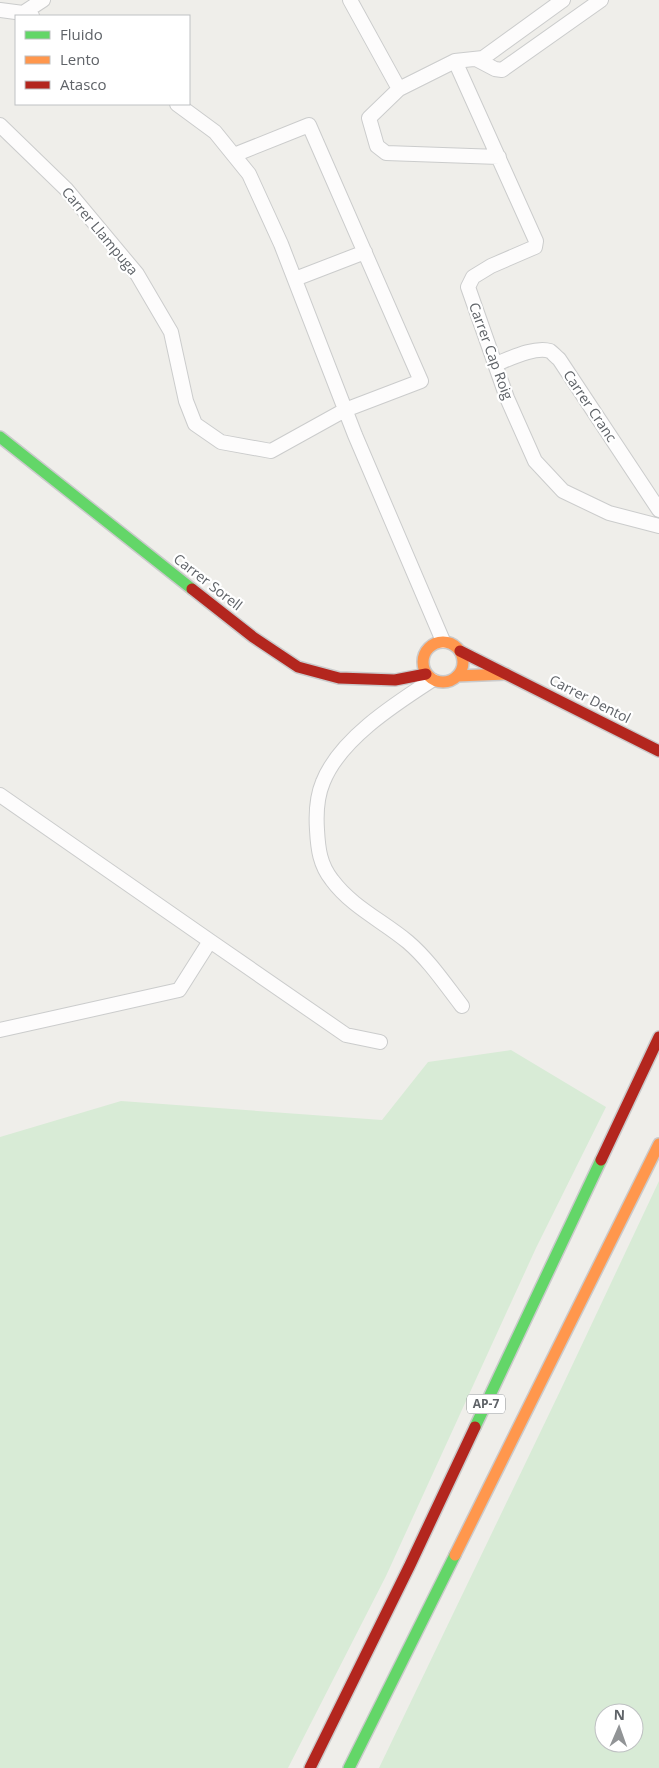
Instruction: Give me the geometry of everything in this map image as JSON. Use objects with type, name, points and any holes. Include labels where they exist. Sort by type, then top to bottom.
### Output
[{"type":"main road","name":"Carrer Sorell","points":[[0,437],[253,637],[298,667],[340,678],[396,680],[429,677]]},
{"type":"main road","points":[[443,641],[455,646],[460,651],[463,664],[458,676],[446,682],[439,682],[429,677],[422,663],[426,650],[436,642],[443,641]]},
{"type":"main road","name":"Carrer Dentol","points":[[460,651],[659,751]]},
{"type":"main road","name":"Carrer Dentol","points":[[458,676],[507,674]]},
{"type":"main road","name":"AP-7","points":[[310,1768],[410,1565],[659,1037]]},
{"type":"main road","name":"AP-7","points":[[350,1768],[659,1144]]},
{"type":"street","points":[[0,10],[27,14],[43,0]]},
{"type":"street","points":[[350,0],[399,89]]},
{"type":"street","points":[[499,157],[386,153],[377,146],[369,118],[399,89],[455,61],[479,58],[563,0]]},
{"type":"street","points":[[479,58],[494,69],[502,70],[601,0]]},
{"type":"street","name":"Carrer Cap Roig","points":[[455,61],[536,241],[534,247],[491,266],[473,277],[468,287],[507,398],[535,461],[563,491],[609,513],[659,526]]},
{"type":"street","points":[[178,105],[216,132],[249,174],[281,244],[345,410],[443,641]]},
{"type":"street","name":"Carrer Llampuga","points":[[0,125],[66,189],[138,274],[171,332],[186,401],[195,424],[221,442],[271,451],[345,410],[421,381],[365,252]]},
{"type":"street","points":[[234,155],[310,125],[365,252],[295,279]]},
{"type":"street","name":"Carrer Cranc","points":[[496,364],[538,350],[551,352],[559,360],[659,510]]},
{"type":"street","points":[[629,518],[645,510],[647,491]]},
{"type":"street","points":[[429,677],[380,716],[340,754],[330,767],[322,783],[318,800],[316,823],[318,845],[321,861],[332,880],[357,905],[409,943],[462,1006]]},
{"type":"street","points":[[0,795],[346,1035],[380,1042]]},
{"type":"street","points":[[0,1030],[179,990],[210,941]]},
{"type":"green space","points":[[511,1050],[606,1107],[536,1248],[386,1576],[288,1768],[0,1768],[0,1137],[121,1101],[382,1120],[428,1062]]},
{"type":"green space","points":[[659,1181],[659,1768],[379,1768],[562,1387]]},
{"type":"traffic: fast","points":[[0,437],[192,589]]},
{"type":"traffic: fast","points":[[475,1427],[601,1160]]},
{"type":"traffic: fast","points":[[349,1768],[455,1555]]},
{"type":"traffic: slow","points":[[447,642],[454,645],[460,651],[463,662],[462,670],[454,679],[447,682],[439,682],[432,679],[424,670],[423,658],[426,651],[435,643],[447,642]]},
{"type":"traffic: slow","points":[[457,676],[506,674]]},
{"type":"traffic: slow","points":[[455,1555],[659,1144]]},
{"type":"traffic: jam","points":[[192,589],[253,637],[298,667],[339,678],[395,680],[426,674]]},
{"type":"traffic: jam","points":[[460,651],[659,751]]},
{"type":"traffic: jam","points":[[601,1160],[659,1037]]},
{"type":"traffic: jam","points":[[310,1768],[410,1565],[475,1427]]}]
